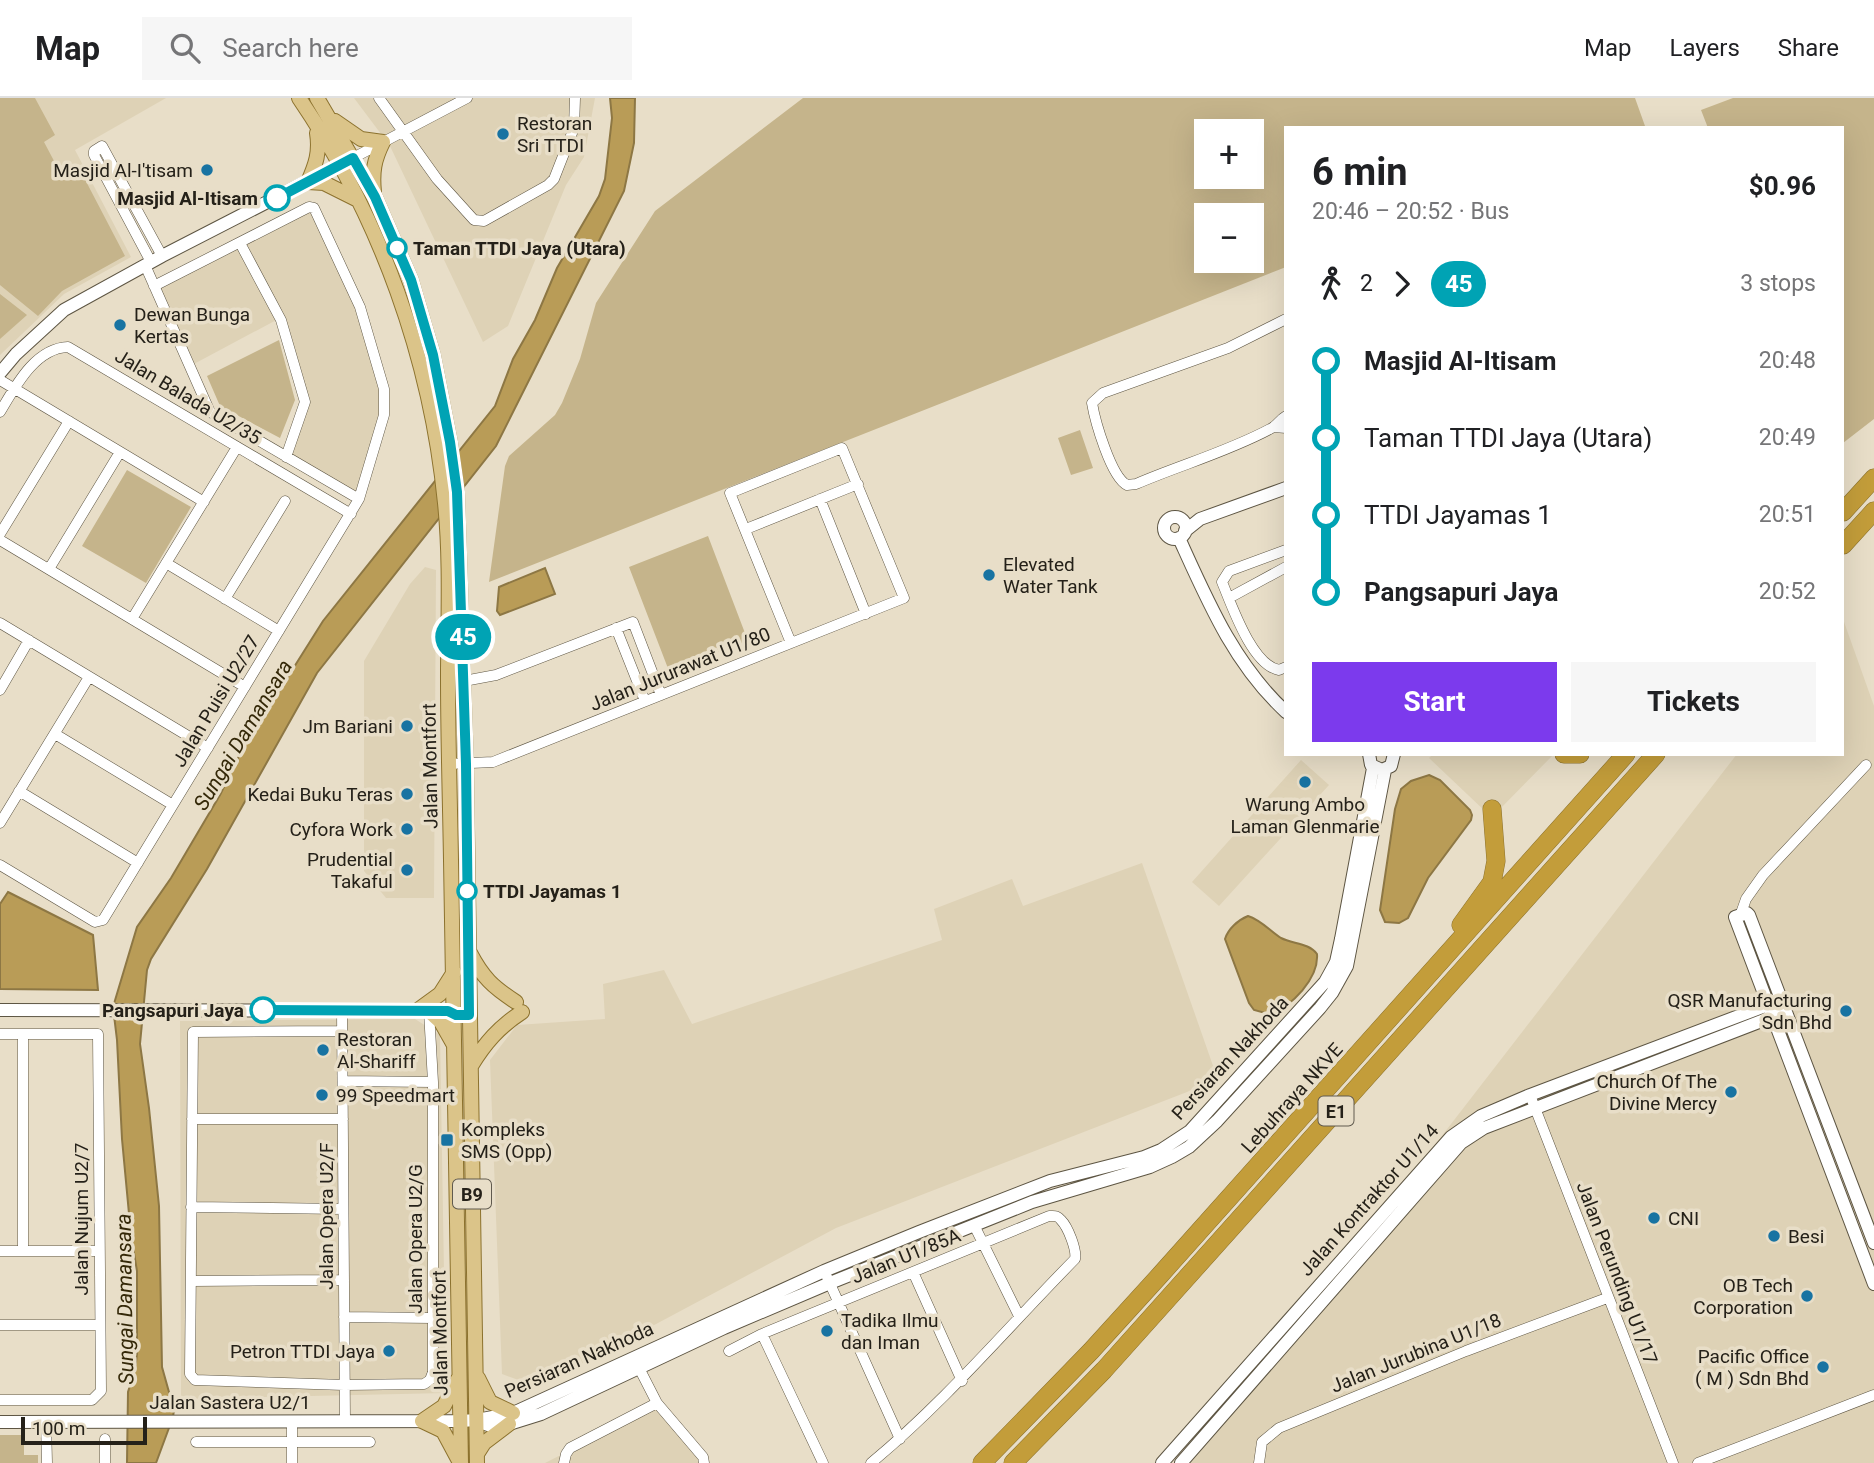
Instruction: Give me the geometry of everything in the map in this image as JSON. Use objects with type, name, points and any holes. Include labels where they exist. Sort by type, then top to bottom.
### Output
[{"type":"highway","points":[[1844,511],[1874,478]]},
{"type":"highway","points":[[1844,544],[1874,511]]},
{"type":"highway","name":"Lebuhraya NKVE","points":[[982,1463],[1091,1351],[1329,1089],[1624,756]]},
{"type":"highway","name":"E1","points":[[1013,1463],[1104,1370],[1654,756]]},
{"type":"highway","points":[[1329,1089],[1461,926],[1492,882],[1496,860],[1492,810]]},
{"type":"main road","name":"Jalan Montfort","points":[[299,98],[322,119],[353,158],[375,197],[411,280],[433,355],[457,492],[466,764],[468,949],[456,1049],[460,1463]]},
{"type":"main road","name":"Jalan Montfort","points":[[317,98],[339,165],[359,200],[396,288],[412,338],[433,426],[445,503],[449,559],[449,764],[454,972],[470,1068],[477,1458]]},
{"type":"main road","points":[[359,200],[324,183],[308,182],[317,164],[322,119],[361,139],[383,142],[374,159],[372,174],[375,197]]},
{"type":"main road","points":[[468,949],[492,986],[519,1007],[490,1037],[470,1068]]},
{"type":"main road","points":[[454,972],[440,993],[423,1011],[441,1022],[456,1049]]},
{"type":"main road","points":[[476,1373],[489,1402],[511,1418],[484,1443],[477,1458]]},
{"type":"main road","points":[[422,1421],[444,1406],[460,1374]]},
{"type":"main road","points":[[422,1421],[443,1431],[460,1463]]},
{"type":"street","points":[[379,98],[437,179],[474,220],[484,221],[554,179],[574,128],[575,98]]},
{"type":"street","points":[[0,373],[16,354],[64,310],[152,261],[467,98]]},
{"type":"street","points":[[152,261],[94,155],[94,151],[102,146],[152,261],[154,286],[210,412],[359,499]]},
{"type":"street","name":"Jalan Puisi U2/27","points":[[0,865],[94,922],[103,920],[359,499],[384,415],[384,389],[360,307],[314,208],[309,207],[240,243]]},
{"type":"street","points":[[154,286],[240,243],[281,320],[305,402],[286,457]]},
{"type":"street","points":[[1284,320],[1228,348],[1096,397],[1092,403],[1116,476],[1122,483],[1136,484],[1245,442],[1274,427],[1284,428]]},
{"type":"street","name":"Jalan Balada U2/35","points":[[0,412],[29,369],[51,350],[68,347],[351,514]]},
{"type":"street","points":[[0,380],[204,502]]},
{"type":"street","points":[[1274,427],[1277,421],[1284,417]]},
{"type":"street","points":[[0,534],[69,421]]},
{"type":"street","points":[[132,619],[237,447]]},
{"type":"street","points":[[746,529],[858,484],[842,448],[730,493],[791,643]]},
{"type":"street","points":[[49,569],[120,452]]},
{"type":"street","name":"Jalan Jururawat U1/80","points":[[449,764],[493,762],[904,598],[858,484]]},
{"type":"street","points":[[1284,489],[1200,519],[1181,529],[1215,619],[1264,691],[1284,710]]},
{"type":"street","points":[[820,499],[866,614]]},
{"type":"street","points":[[225,599],[285,501]]},
{"type":"street","points":[[0,540],[245,687]]},
{"type":"street","points":[[1284,551],[1229,571],[1222,582],[1247,638],[1267,665],[1279,670],[1284,668]]},
{"type":"street","points":[[166,563],[279,631]]},
{"type":"street","points":[[1229,598],[1284,568]]},
{"type":"street","points":[[464,681],[496,675],[633,622],[661,695]]},
{"type":"street","points":[[0,623],[208,748]]},
{"type":"street","points":[[616,628],[645,702]]},
{"type":"street","points":[[0,690],[29,640]]},
{"type":"street","points":[[0,823],[89,677]]},
{"type":"street","points":[[55,734],[173,805]]},
{"type":"street","points":[[1372,760],[1393,763],[1394,756]]},
{"type":"street","name":"Persiaran Nakhoda","points":[[827,1277],[1032,1202],[1150,1167],[1189,1147],[1217,1121],[1320,1008],[1347,966],[1372,760]]},
{"type":"street","name":"Persiaran Nakhoda","points":[[460,1421],[511,1418],[724,1328],[827,1277],[1049,1181],[1144,1157],[1175,1142],[1190,1131],[1314,997],[1336,962],[1372,760]]},
{"type":"street","points":[[1740,916],[1746,899],[1763,875],[1866,765]]},
{"type":"street","points":[[19,791],[138,863]]},
{"type":"street","points":[[1874,1243],[1747,913],[1734,919],[1874,1284]]},
{"type":"street","name":"Jalan Kontraktor U1/14","points":[[1162,1463],[1451,1137],[1481,1116],[1533,1102],[1783,1006]]},
{"type":"street","points":[[0,1010],[459,1010]]},
{"type":"street","name":"Jalan Opera U2/F","points":[[342,1010],[345,1421]]},
{"type":"street","name":"Jalan Opera U2/G","points":[[344,1385],[424,1384],[430,1380],[433,1372],[433,1082],[423,1011]]},
{"type":"street","points":[[342,1031],[193,1032],[190,1374],[195,1380],[344,1385]]},
{"type":"street","points":[[0,1034],[23,1034],[23,1251]]},
{"type":"street","name":"Jalan Nujum U2/7","points":[[0,1400],[92,1399],[100,1391],[98,1034],[23,1034]]},
{"type":"street","points":[[343,1080],[433,1082]]},
{"type":"street","name":"Jalan Kontraktor U1/14","points":[[1181,1463],[1461,1143],[1533,1102]]},
{"type":"street","name":"Jalan Perunding U1/17","points":[[1533,1102],[1672,1463]]},
{"type":"street","points":[[192,1119],[343,1119]]},
{"type":"street","points":[[191,1207],[343,1209]]},
{"type":"street","name":"Jalan U1/85A","points":[[729,1351],[762,1334],[983,1243],[1049,1216],[1057,1216],[1076,1256],[1018,1316]]},
{"type":"street","points":[[871,1463],[962,1381],[1018,1316],[974,1225]]},
{"type":"street","points":[[0,1251],[98,1251]]},
{"type":"street","points":[[913,1272],[962,1381]]},
{"type":"street","points":[[827,1277],[900,1439]]},
{"type":"street","points":[[191,1281],[344,1280]]},
{"type":"street","name":"Jalan Jurubina U1/18","points":[[1259,1463],[1262,1442],[1279,1428],[1466,1351],[1607,1298]]},
{"type":"street","points":[[344,1317],[433,1318]]},
{"type":"street","points":[[0,1325],[99,1325]]},
{"type":"street","points":[[762,1334],[823,1463]]},
{"type":"street","points":[[636,1363],[657,1403],[703,1457],[704,1463]]},
{"type":"street","points":[[1698,1463],[1874,1395]]},
{"type":"street","points":[[564,1463],[570,1448],[657,1403]]},
{"type":"street","points":[[292,1421],[292,1463]]},
{"type":"street","name":"Jalan Sastera U2/1","points":[[0,1422],[460,1421]]},
{"type":"street","points":[[46,1422],[47,1463]]},
{"type":"street","points":[[105,1439],[105,1463]]},
{"type":"street","points":[[196,1442],[370,1442]]},
{"type":"shaded area","points":[[0,98],[166,98],[75,150],[131,257],[64,294],[0,355]]},
{"type":"shaded area","points":[[0,98],[35,98],[55,135],[44,142],[62,176],[79,168],[125,256],[62,291],[38,316],[0,285]]},
{"type":"shaded area","points":[[354,98],[595,98],[584,157],[566,185],[508,326],[483,342],[390,146]]},
{"type":"shaded area","points":[[610,98],[635,98],[634,143],[624,191],[496,446],[317,673],[147,970],[140,1044],[159,1206],[162,1367],[174,1410],[156,1463],[127,1463],[128,1392],[137,1354],[137,1271],[122,1139],[113,1007],[137,927],[171,878],[220,795],[243,748],[323,621],[495,406],[513,359],[535,320],[557,268],[599,196],[605,179],[612,118]]},
{"type":"shaded area","points":[[803,98],[1635,98],[1645,126],[1284,126],[1284,268],[489,582],[505,466],[509,456],[555,415],[580,359],[596,303],[655,211]]},
{"type":"shaded area","points":[[1733,98],[1874,98],[1874,419],[1844,442],[1844,126],[1707,126],[1701,110]]},
{"type":"shaded area","points":[[310,210],[356,305],[381,389],[382,408],[358,495],[290,456],[308,399],[282,317],[192,365],[159,288]]},
{"type":"shaded area","points":[[0,294],[27,315],[0,339]]},
{"type":"shaded area","points":[[279,340],[295,400],[280,438],[220,406],[207,376]]},
{"type":"shaded area","points":[[1080,430],[1093,468],[1071,475],[1058,438]]},
{"type":"shaded area","points":[[127,470],[191,507],[146,583],[82,546]]},
{"type":"shaded area","points":[[708,536],[748,641],[669,671],[629,567]]},
{"type":"shaded area","points":[[425,567],[436,570],[434,898],[386,898],[364,871],[364,661],[410,584]]},
{"type":"shaded area","points":[[545,568],[555,594],[500,615],[497,611],[499,587]]},
{"type":"shaded area","points":[[1844,622],[1874,706],[1874,1463],[1189,1463],[1735,756],[1844,756]]},
{"type":"shaded area","points":[[1552,756],[1496,813],[1487,813],[1429,758]]},
{"type":"shaded area","points":[[1301,760],[1329,785],[1219,906],[1192,882]]},
{"type":"shaded area","points":[[1429,775],[1440,780],[1470,810],[1471,820],[1428,878],[1408,918],[1399,923],[1385,922],[1380,910],[1395,809],[1401,789],[1411,781]]},
{"type":"shaded area","points":[[1142,863],[1218,1080],[836,1228],[538,1387],[502,1374],[490,1060],[517,1025],[605,1019],[603,984],[664,970],[692,1024],[942,940],[934,909],[1012,879],[1023,906]]},
{"type":"shaded area","points":[[8,892],[93,935],[98,990],[0,989],[0,904]]},
{"type":"shaded area","points":[[1248,916],[1281,938],[1314,950],[1317,954],[1314,973],[1309,982],[1295,998],[1269,1014],[1254,1010],[1249,1003],[1225,939],[1234,925]]},
{"type":"shaded area","points":[[415,1019],[440,1035],[446,1393],[181,1399],[180,1021]]},
{"type":"shaded area","points":[[655,1407],[699,1457],[701,1463],[545,1463]]},
{"type":"shaded area","points":[[0,1435],[24,1435],[24,1455],[38,1455],[38,1463],[0,1463]]},
{"type":"bus line","name":"45","points":[[263,1010],[448,1011],[456,1015],[469,1015],[463,633],[457,492],[433,355],[411,280],[375,197],[353,158],[277,198]]},
{"type":"place","name":"Restoran Sri TTDI","points":[[503,134]]},
{"type":"place","name":"Masjid Al-I'tisam","points":[[207,170]]},
{"type":"place","name":"Masjid Al-Itisam","points":[[277,198]]},
{"type":"place","name":"Taman TTDI Jaya (Utara)","points":[[397,248]]},
{"type":"place","name":"Dewan Bunga Kertas","points":[[120,325]]},
{"type":"place","name":"Elevated Water Tank","points":[[989,575]]},
{"type":"place","name":"Jm Bariani","points":[[407,726]]},
{"type":"place","name":"Warung Ambo Laman Glenmarie","points":[[1305,782]]},
{"type":"place","name":"Kedai Buku Teras","points":[[407,794]]},
{"type":"place","name":"Cyfora Work","points":[[407,829]]},
{"type":"place","name":"Prudential Takaful","points":[[407,870]]},
{"type":"place","name":"TTDI Jayamas 1","points":[[467,891]]},
{"type":"place","name":"Pangsapuri Jaya","points":[[263,1010]]},
{"type":"place","name":"QSR Manufacturing Sdn Bhd","points":[[1846,1011]]},
{"type":"place","name":"Restoran Al-Shariff","points":[[323,1050]]},
{"type":"place","name":"Church Of The Divine Mercy","points":[[1731,1092]]},
{"type":"place","name":"99 Speedmart","points":[[322,1095]]},
{"type":"place","name":"Kompleks SMS (Opp)","points":[[447,1140]]},
{"type":"place","name":"CNI","points":[[1654,1218]]},
{"type":"place","name":"Besi","points":[[1774,1236]]},
{"type":"place","name":"OB Tech Corporation","points":[[1807,1296]]},
{"type":"place","name":"Tadika Ilmu dan Iman","points":[[827,1331]]},
{"type":"place","name":"Petron TTDI Jaya","points":[[389,1351]]},
{"type":"place","name":"Pacific Office ( M ) Sdn Bhd","points":[[1823,1367]]},
{"type":"water label","name":"Sungai Damansara","points":[[243,735]]},
{"type":"water label","name":"Sungai Damansara","points":[[125,1299]]}]
